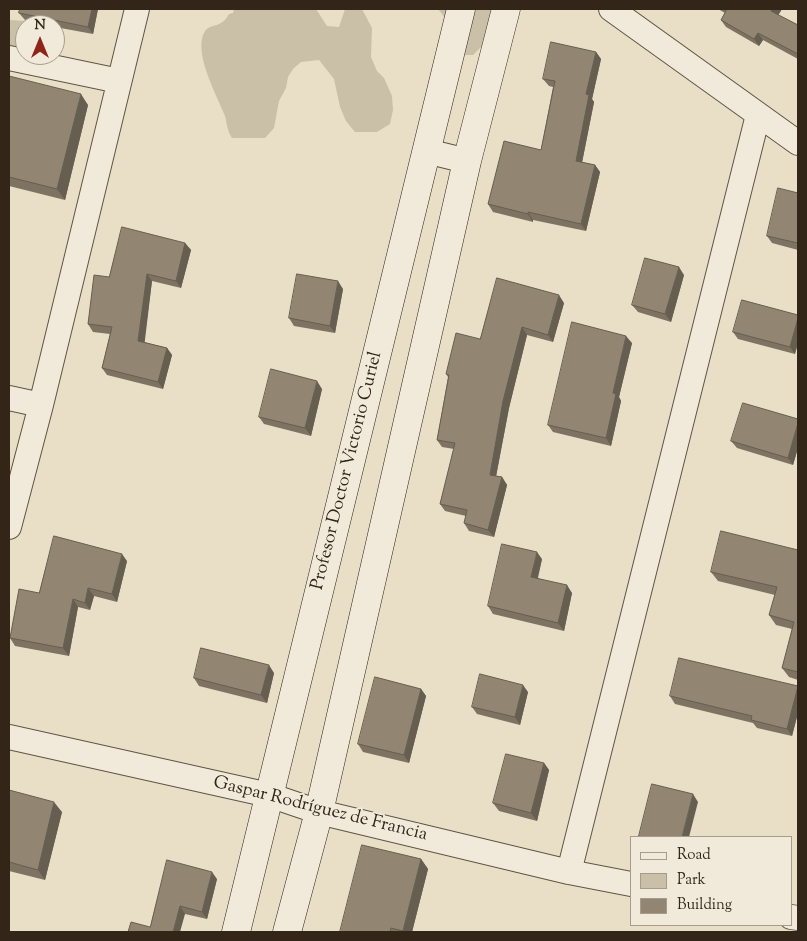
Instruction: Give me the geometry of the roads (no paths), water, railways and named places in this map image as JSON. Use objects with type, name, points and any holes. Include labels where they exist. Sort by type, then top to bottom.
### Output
[{"type":"main road","name":"Profesor Doctor Victorio Curiel","points":[[236,932],[460,9]]},
{"type":"main road","points":[[287,932],[319,812],[467,161],[506,9]]},
{"type":"street","points":[[9,527],[41,405],[137,9]]},
{"type":"street","points":[[610,9],[798,142]]},
{"type":"street","points":[[9,58],[119,81]]},
{"type":"street","points":[[569,872],[758,115]]},
{"type":"street","points":[[426,151],[467,161]]},
{"type":"street","points":[[9,398],[41,405]]},
{"type":"street","name":"Gaspar Rodríguez de Francia","points":[[9,737],[269,795],[319,812],[569,872],[630,884]]}]
